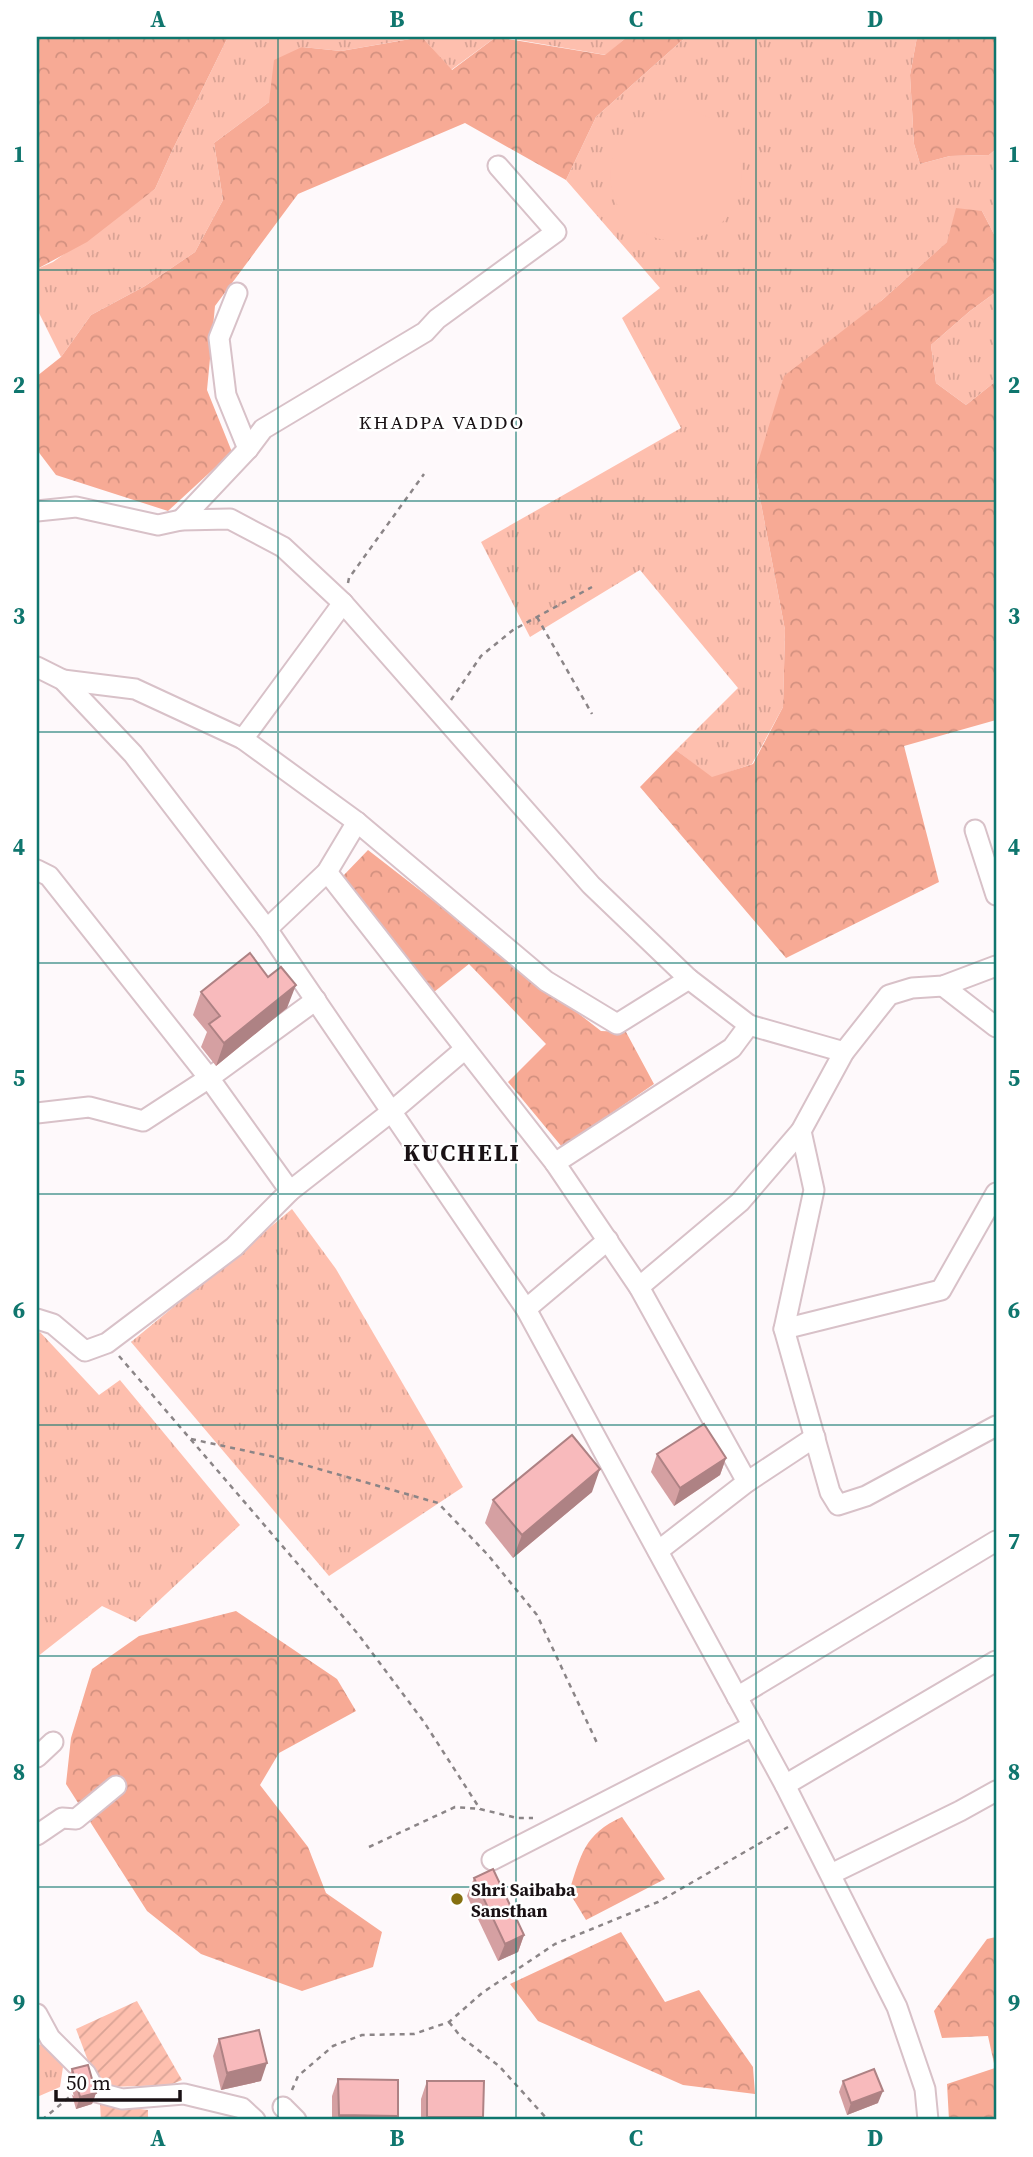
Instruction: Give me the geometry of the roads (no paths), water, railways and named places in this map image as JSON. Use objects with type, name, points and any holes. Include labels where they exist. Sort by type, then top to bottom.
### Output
[{"type":"street","points":[[181,520],[248,449],[263,429],[425,332],[437,319],[556,232],[498,166]]},
{"type":"street","points":[[237,293],[219,338],[226,395],[248,449]]},
{"type":"street","points":[[37,511],[76,507],[158,525],[181,520],[230,519],[283,547],[343,603],[591,885],[690,979],[749,1025],[844,1052]]},
{"type":"street","points":[[243,739],[343,603]]},
{"type":"street","points":[[37,667],[63,680],[135,689],[243,739],[358,822],[546,981],[617,1024],[690,979]]},
{"type":"street","points":[[63,680],[133,754],[267,929],[526,1309],[785,1785],[897,2007],[925,2089],[928,2120]]},
{"type":"street","points":[[267,929],[327,872],[358,822]]},
{"type":"street","points":[[975,830],[996,895]]},
{"type":"street","points":[[37,870],[49,876],[209,1078],[290,1191]]},
{"type":"street","points":[[327,872],[555,1163],[639,1287],[747,1482]]},
{"type":"street","points":[[639,1287],[740,1202],[801,1131],[844,1052],[889,995],[912,988],[943,986],[996,967]]},
{"type":"street","points":[[943,986],[996,1027]]},
{"type":"street","points":[[37,1113],[89,1107],[143,1121],[209,1078],[316,1000]]},
{"type":"street","points":[[555,1163],[732,1048],[749,1025]]},
{"type":"street","points":[[37,1319],[53,1324],[85,1351],[107,1343],[234,1247],[290,1191],[391,1112],[465,1048]]},
{"type":"street","points":[[801,1131],[814,1190],[784,1329],[830,1492],[838,1505],[866,1496],[996,1426]]},
{"type":"street","points":[[784,1329],[941,1290],[996,1193]]},
{"type":"street","points":[[526,1309],[608,1240]]},
{"type":"street","points":[[658,1551],[747,1482],[814,1437]]},
{"type":"street","points":[[737,1697],[996,1541]]},
{"type":"street","points":[[785,1785],[996,1661]]},
{"type":"street","points":[[492,1860],[753,1726]]},
{"type":"street","points":[[37,1757],[53,1742]]},
{"type":"street","points":[[37,1835],[62,1818],[76,1818],[116,1786]]},
{"type":"street","points":[[831,1874],[996,1791]]},
{"type":"street","points":[[37,2014],[50,2038],[86,2074],[96,2092],[122,2099],[184,2094],[242,2108],[256,2120]]},
{"type":"place","name":"Shri Saibaba Sansthan","points":[[457,1899]]},
{"type":"district","name":"KHADPA VADDO","points":[[442,422]]},
{"type":"district","name":"KUCHELI","points":[[462,1152]]}]
